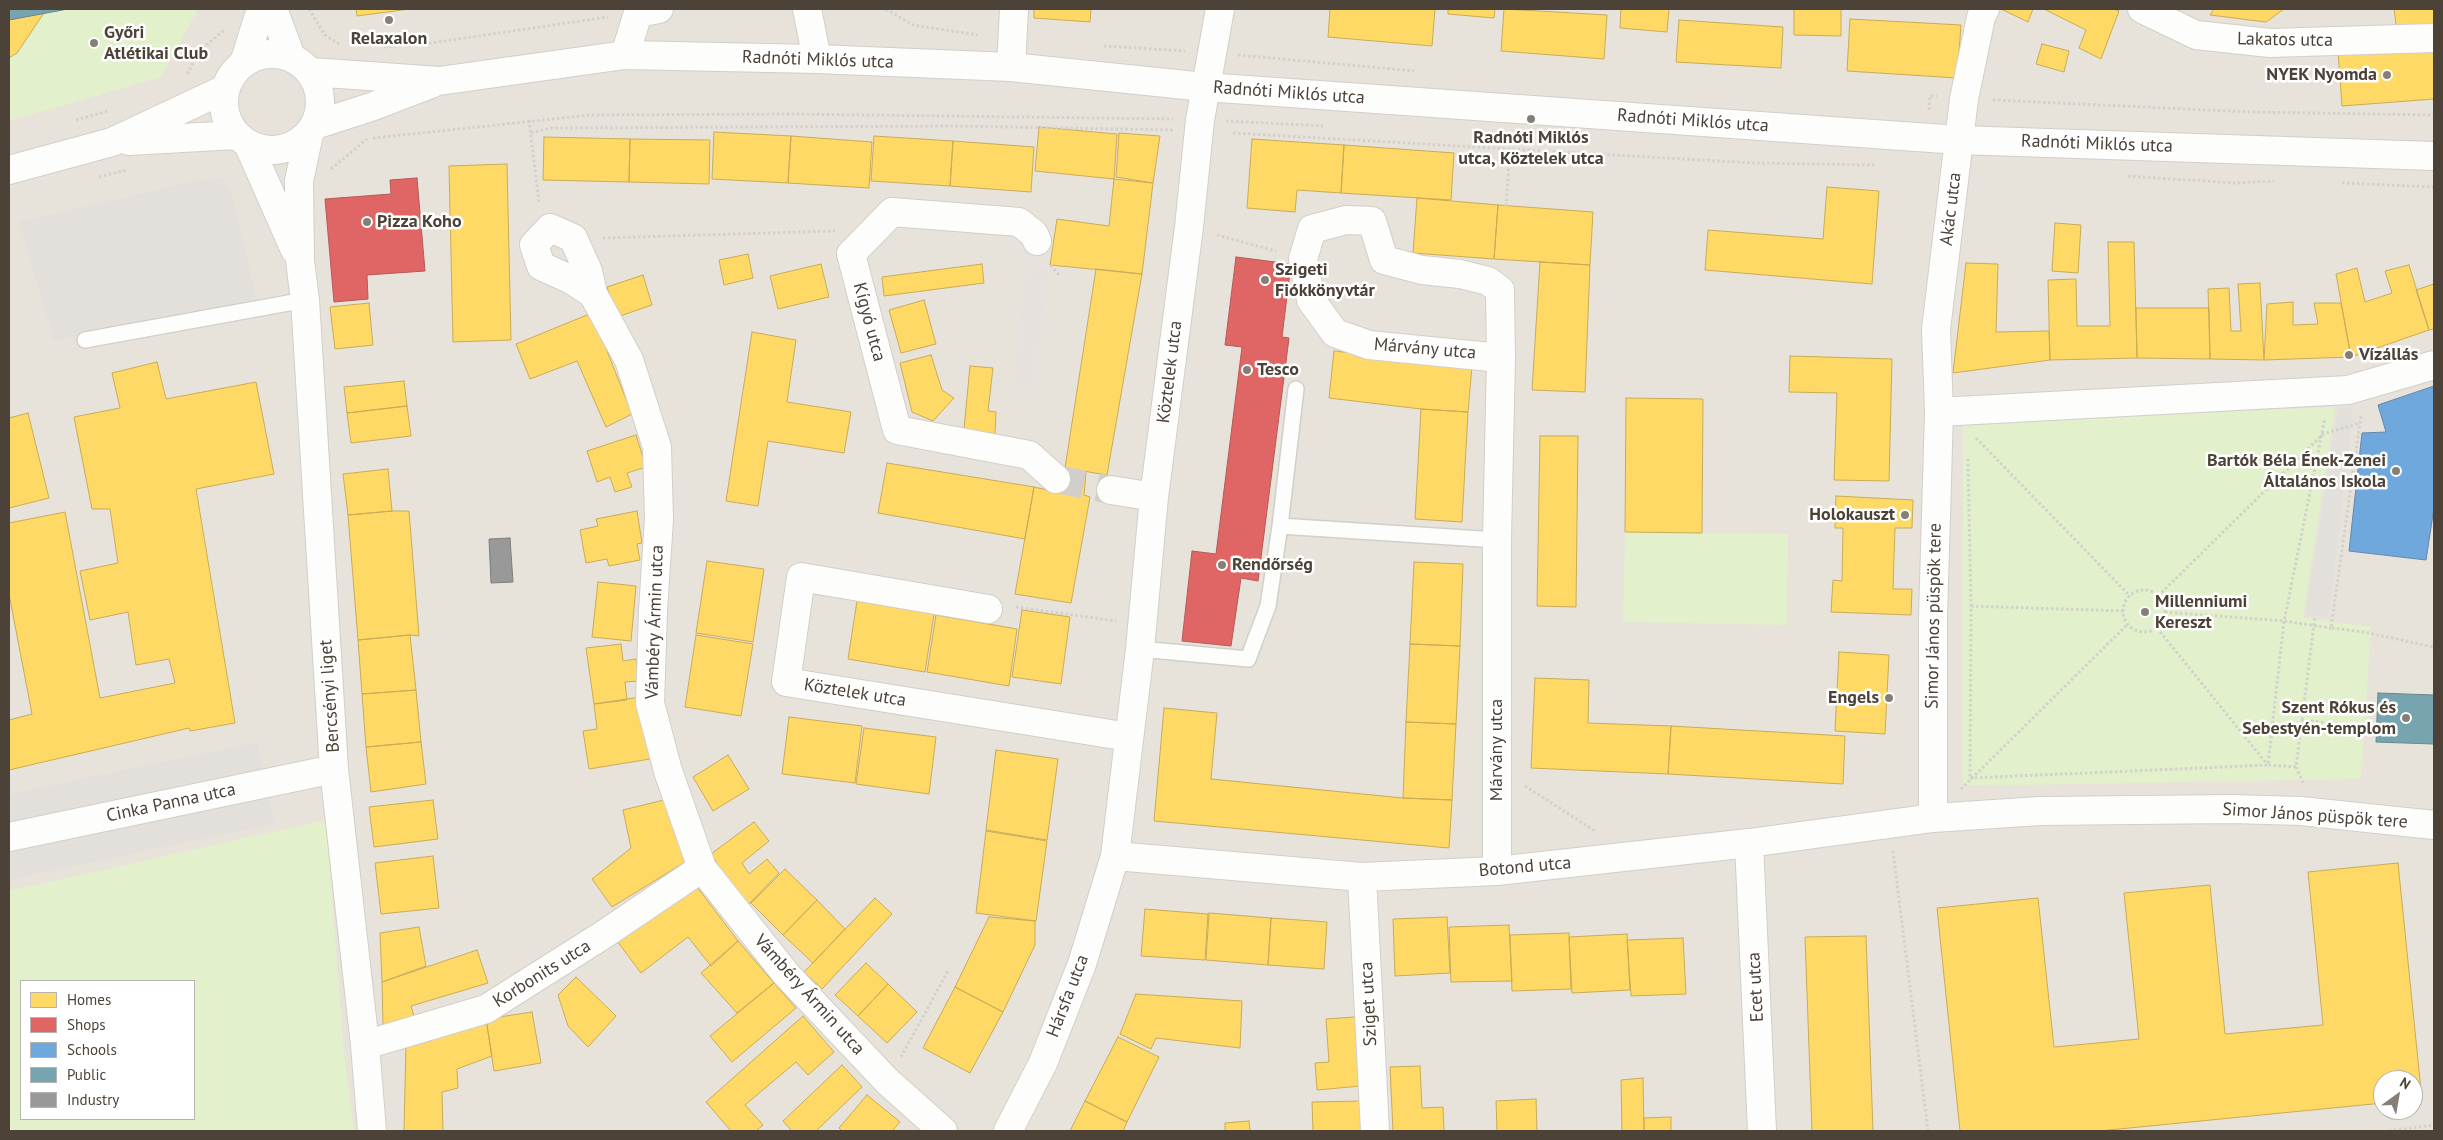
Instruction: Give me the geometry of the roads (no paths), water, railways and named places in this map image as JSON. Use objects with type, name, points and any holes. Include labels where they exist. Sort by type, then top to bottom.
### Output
[{"type":"street","points":[[243,140],[227,121],[224,103],[225,89],[232,75],[244,63],[261,9]]},
{"type":"street","points":[[273,9],[301,65],[319,87],[321,103],[312,129]]},
{"type":"street","points":[[807,9],[817,59]]},
{"type":"street","points":[[1011,67],[1014,9]]},
{"type":"street","name":"Köztelek utca","points":[[1115,856],[1141,637],[1154,497],[1188,227],[1190,125],[1205,87],[1220,9]]},
{"type":"street","name":"Akác utca","points":[[1939,412],[1936,329],[1964,99],[1981,17],[1985,9]]},
{"type":"street","name":"Lakatos utca","points":[[2142,9],[2196,34],[2270,43],[2434,38]]},
{"type":"street","points":[[625,55],[649,11]]},
{"type":"street","name":"Radnóti Miklós utca","points":[[244,63],[262,55],[301,65],[439,81]]},
{"type":"street","name":"Radnóti Miklós utca","points":[[112,142],[243,140],[266,151],[282,150],[312,129],[439,81],[625,55],[817,59],[1011,67],[1205,87],[1959,140],[2434,156]]},
{"type":"street","name":"Radnóti Miklós utca","points":[[9,170],[112,142],[225,89]]},
{"type":"street","name":"Bercsényi liget","points":[[312,129],[299,182],[300,261],[305,300],[334,769],[365,1045],[372,1131]]},
{"type":"street","name":"Bercsényi liget","points":[[243,140],[300,261]]},
{"type":"street","name":"Radnóti Miklós utca","points":[[2376,154],[2434,163]]},
{"type":"street","name":"Kígyó utca","points":[[1037,241],[1034,234],[1019,222],[892,212],[851,254],[897,430],[1029,455],[1056,479]]},
{"type":"street","name":"Márvány utca","points":[[1497,871],[1497,540],[1501,358],[1500,290],[1488,281],[1460,274],[1422,270],[1384,260],[1372,221],[1346,220],[1312,229],[1303,259],[1311,300],[1335,333],[1369,345],[1501,358]]},
{"type":"street","name":"Vámbéry Ármin utca","points":[[593,294],[572,280],[541,266],[534,245],[550,228],[573,238],[588,271],[593,294],[629,360],[657,446],[659,519],[650,703],[668,772],[702,868],[786,974],[887,1081],[943,1131]]},
{"type":"street","points":[[1939,412],[2348,390],[2434,366]]},
{"type":"street","name":"Simor János püspök tere","points":[[1939,412],[1933,618],[1933,818],[2040,811],[2232,809],[2301,811],[2434,825]]},
{"type":"street","points":[[1112,490],[1154,497]]},
{"type":"street","name":"Köztelek utca","points":[[988,609],[801,576],[786,682],[1128,737]]},
{"type":"street","name":"Cinka Panna utca","points":[[9,837],[334,769]]},
{"type":"street","name":"Botond utca","points":[[1115,856],[1362,877],[1497,871],[1749,843],[1933,818]]},
{"type":"street","name":"Ecet utca","points":[[1749,843],[1762,1131]]},
{"type":"street","name":"Hársfa utca","points":[[1008,1131],[1043,1063],[1078,973],[1115,856]]},
{"type":"street","name":"Korbonits utca","points":[[365,1045],[486,1009],[702,868]]},
{"type":"street","name":"Sziget utca","points":[[1362,877],[1375,1131]]},
{"type":"lane","points":[[85,340],[305,300]]},
{"type":"lane","points":[[1141,637],[1248,660],[1268,606],[1280,526],[1296,389]]},
{"type":"lane","points":[[1280,526],[1497,540]]},
{"type":"tunnel","points":[[1056,479],[1111,490]]},
{"type":"place","name":"Relaxalon","points":[[389,20]]},
{"type":"place","name":"Győri Atlétikai Club","points":[[94,43]]},
{"type":"place","name":"NYEK Nyomda","points":[[2387,75]]},
{"type":"place","name":"Radnóti Miklós utca, Köztelek utca","points":[[1531,119]]},
{"type":"place","name":"Pizza Koho","points":[[367,222]]},
{"type":"place","name":"Szigeti Fiókkönyvtár","points":[[1265,280]]},
{"type":"place","name":"Vízállás","points":[[2349,355]]},
{"type":"place","name":"Tesco","points":[[1247,370]]},
{"type":"place","name":"Bartók Béla Ének-Zenei Általános Iskola","points":[[2396,471]]},
{"type":"place","name":"Holokauszt","points":[[1905,515]]},
{"type":"place","name":"Rendőrség","points":[[1222,565]]},
{"type":"place","name":"Millenniumi Kereszt","points":[[2145,612]]},
{"type":"place","name":"Engels","points":[[1889,698]]},
{"type":"place","name":"Szent Rókus és Sebestyén-templom","points":[[2406,718]]}]
